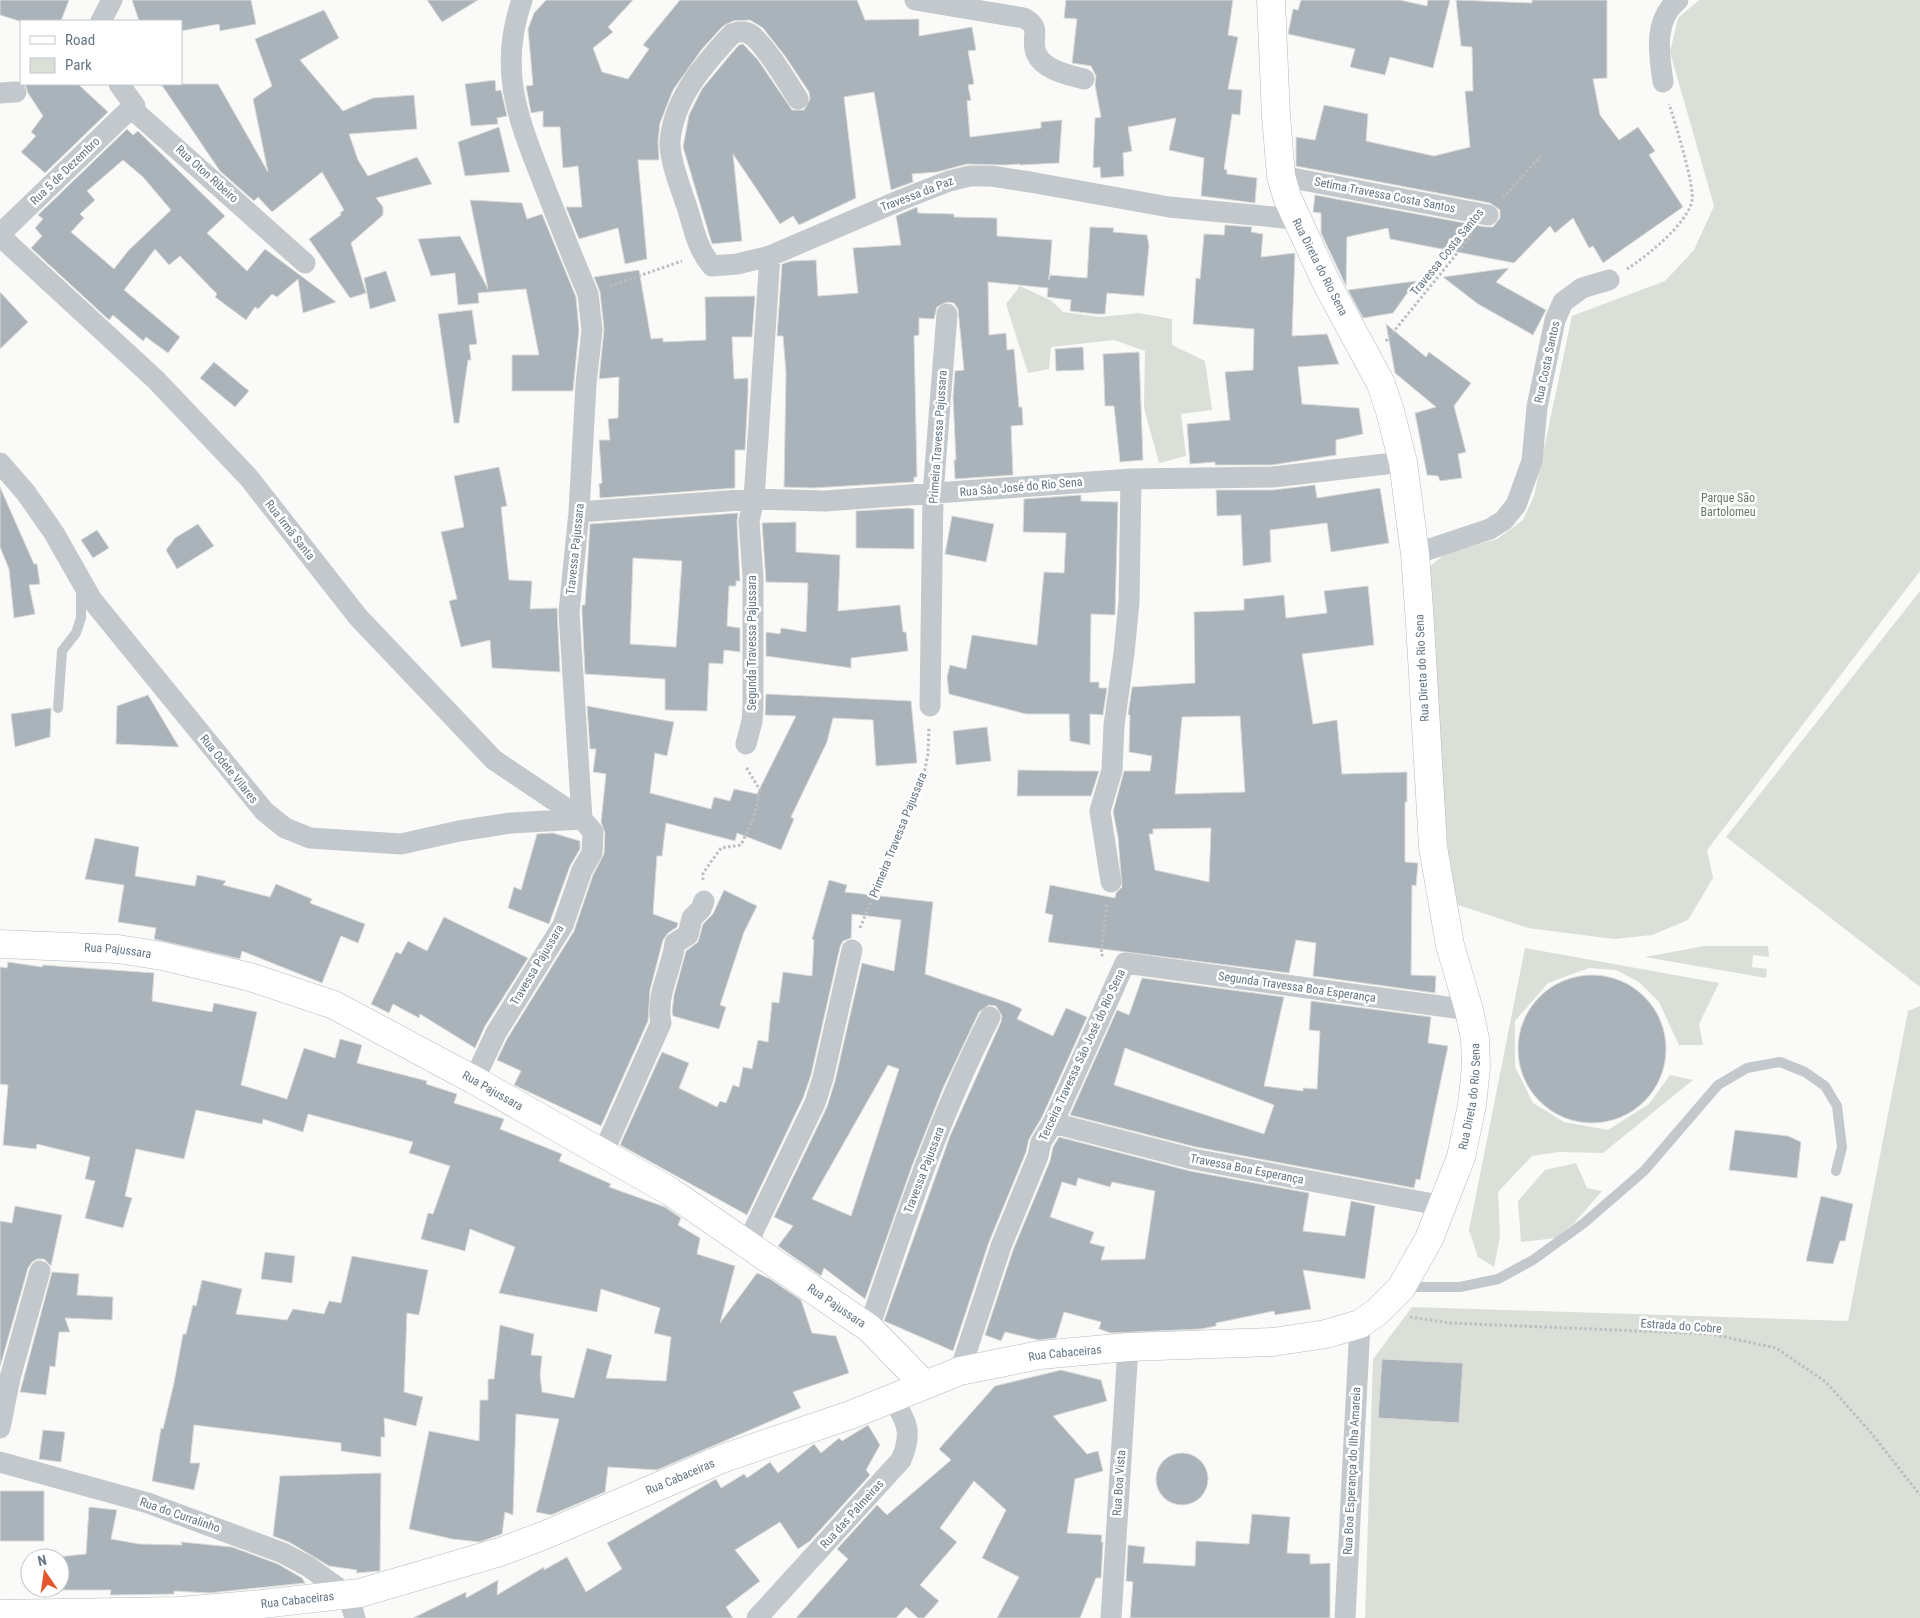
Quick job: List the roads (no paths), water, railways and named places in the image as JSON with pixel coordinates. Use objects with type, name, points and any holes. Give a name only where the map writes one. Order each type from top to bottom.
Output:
[{"type":"main road","name":"Rua Direta do Rio Sena","points":[[1271,0],[1281,176],[1295,219],[1326,282],[1370,361],[1390,411],[1403,462],[1415,554],[1433,847],[1450,945],[1475,1038],[1476,1067],[1472,1105],[1461,1157],[1444,1206],[1415,1268],[1401,1288],[1369,1318]]},
{"type":"main road","name":"Rua Pajussara","points":[[0,944],[118,949],[162,956],[250,978],[334,1005],[474,1080],[671,1192],[868,1328],[924,1384]]},
{"type":"main road","name":"Rua Cabaceiras","points":[[0,1614],[352,1607],[545,1535],[724,1458],[853,1414],[960,1371],[1040,1355],[1128,1347],[1273,1342],[1326,1334],[1369,1318]]},
{"type":"street","points":[[102,20],[112,0]]},
{"type":"street","name":"Travessa Pajussara","points":[[474,1080],[496,1033],[563,925],[582,870],[592,852],[593,832],[582,819],[569,620],[580,512],[586,384],[592,330],[588,294],[522,127],[514,95],[510,58],[513,27],[522,0]]},
{"type":"street","points":[[915,0],[1024,18],[1032,22],[1036,53],[1042,62],[1051,68],[1084,79]]},
{"type":"street","points":[[1663,82],[1658,45],[1662,22],[1671,5],[1678,0]]},
{"type":"street","name":"Travessa da Paz","points":[[798,99],[764,49],[748,33],[738,32],[732,34],[704,64],[683,97],[670,142],[676,170],[702,254],[712,266],[736,264],[770,256],[903,199],[949,181],[970,176],[991,176],[1169,206],[1295,219]]},
{"type":"street","name":"Rua Oton Ribeiro","points":[[119,85],[135,106],[131,108],[305,263]]},
{"type":"street","name":"Rua 5 de Dezembro","points":[[0,235],[131,108]]},
{"type":"street","name":"Setima Travessa Costa Santos","points":[[1281,176],[1488,215]]},
{"type":"street","name":"Rua Irmã Santa","points":[[0,235],[156,380],[235,464],[358,617],[494,760],[582,819]]},
{"type":"street","name":"Segunda Travessa Pajussara","points":[[746,744],[752,721],[753,706],[753,577],[749,521],[754,499],[770,256]]},
{"type":"street","name":"Rua Costa Santos","points":[[1415,554],[1490,529],[1504,520],[1516,505],[1532,462],[1537,407],[1555,320],[1562,302],[1582,288],[1609,280]]},
{"type":"street","name":"Primeira Travessa Pajussara","points":[[930,706],[933,494],[947,314]]},
{"type":"street","name":"Rua Sâo José do Rio Sena","points":[[580,512],[754,499],[825,501],[1131,478],[1273,477],[1403,462]]},
{"type":"street","name":"Rua Odete Vilares","points":[[0,463],[26,493],[54,533],[92,600],[264,811],[285,828],[310,838],[401,844],[459,831],[511,823],[582,819]]},
{"type":"street","points":[[1111,882],[1100,811],[1112,770],[1114,725],[1126,636],[1129,602],[1131,478]]},
{"type":"street","points":[[603,1153],[657,1028],[661,1023],[658,1011],[665,979],[673,962],[675,943],[688,935],[692,918],[701,909],[704,901]]},
{"type":"street","points":[[747,1244],[814,1103],[823,1078],[852,950]]},
{"type":"street","name":"Segunda Travessa Boa Esperança","points":[[1125,963],[1469,1010]]},
{"type":"street","name":"Terceira Travessa São José do Rio Sena","points":[[960,1371],[1001,1246],[1038,1156],[1041,1142],[1053,1123],[1125,963]]},
{"type":"street","name":"Travessa Pajussara","points":[[868,1328],[922,1171],[961,1075],[990,1017]]},
{"type":"street","name":"Travessa Boa Esperança","points":[[1053,1123],[1193,1159],[1444,1206]]},
{"type":"street","points":[[0,1428],[10,1378],[40,1272]]},
{"type":"street","name":"Rua Boa Esperança do Ilha Amareia","points":[[1345,1618],[1369,1318]]},
{"type":"street","name":"Rua Boa Vista","points":[[1111,1618],[1128,1347]]},
{"type":"street","name":"Rua das Palmeiras","points":[[757,1618],[901,1460],[909,1437],[902,1414],[892,1398]]},
{"type":"street","name":"Rua do Curralinho","points":[[0,1462],[100,1489],[203,1522],[283,1553],[316,1571],[352,1607]]},
{"type":"lane","points":[[58,708],[62,651],[76,633],[81,618],[81,582]]},
{"type":"lane","points":[[1401,1288],[1460,1287],[1498,1280],[1534,1260],[1584,1223],[1644,1171],[1718,1085],[1747,1068],[1780,1062],[1805,1072],[1825,1086],[1837,1106],[1842,1147],[1836,1172]]},
{"type":"park label","name":"Parque São Bartolomeu","points":[[1728,505]]}]
